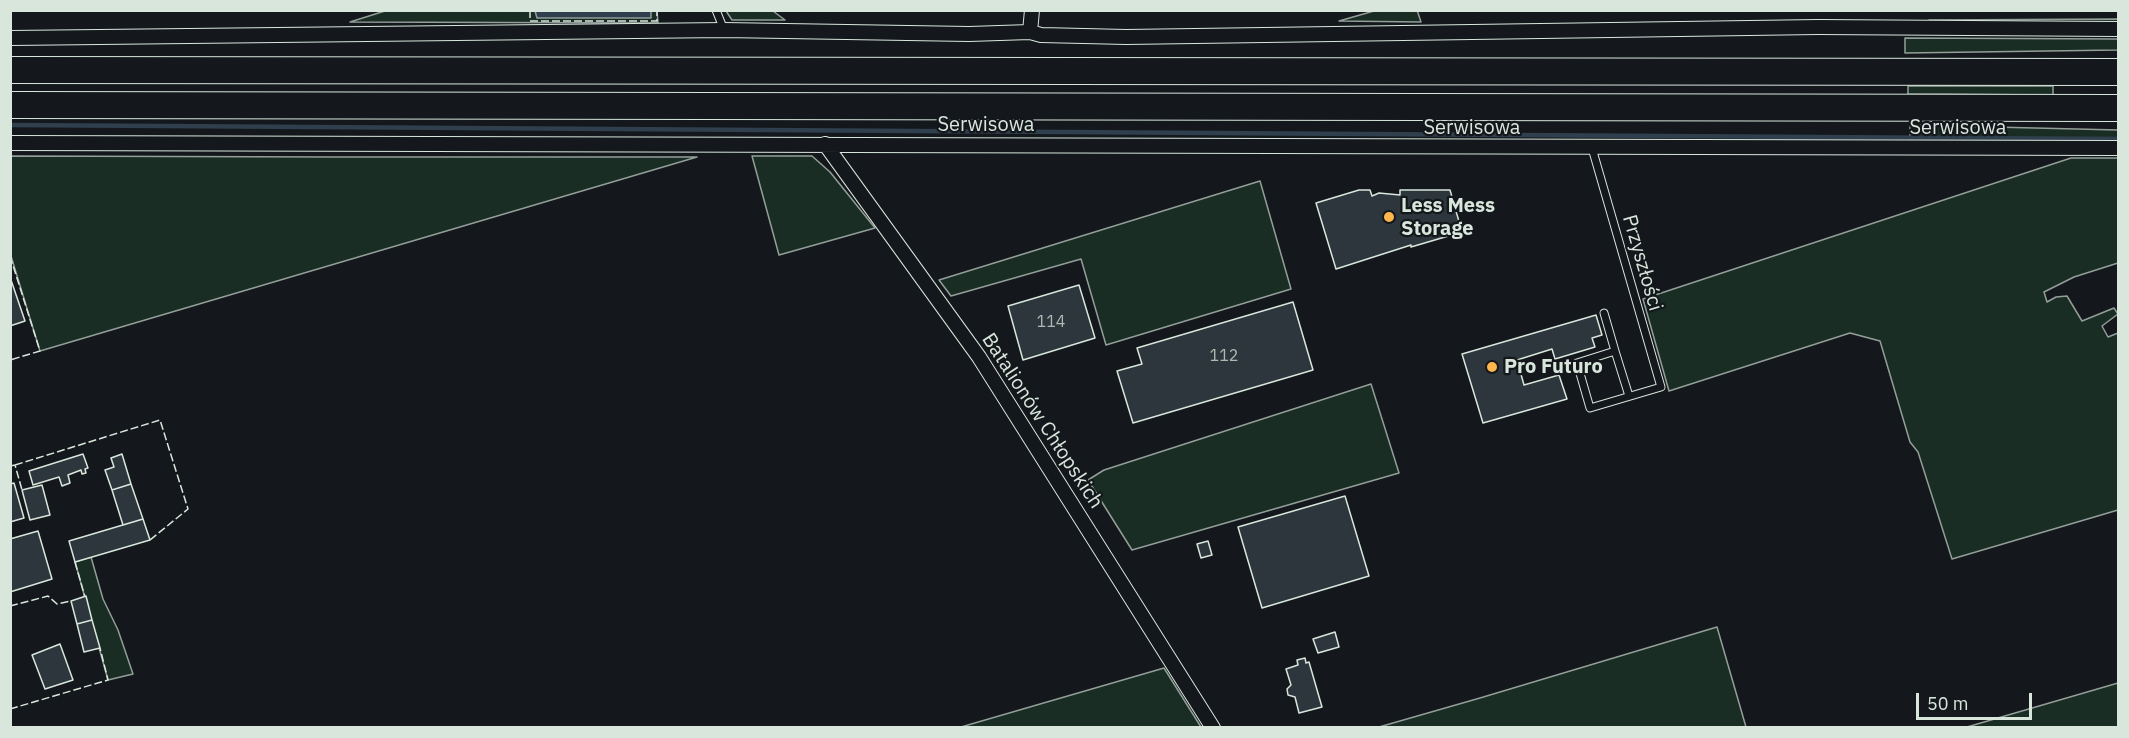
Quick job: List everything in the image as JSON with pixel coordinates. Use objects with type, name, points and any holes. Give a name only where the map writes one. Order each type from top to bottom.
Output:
[{"type":"highway","points":[[10,70],[2118,72]]},
{"type":"highway","points":[[10,105],[2118,108]]},
{"type":"street","points":[[1030,32],[1032,10]]},
{"type":"street","points":[[10,38],[723,30],[969,34],[1030,32],[1041,35],[1126,37],[1818,27],[2118,29]]},
{"type":"street","name":"Serwisowa","points":[[10,143],[2118,148]]},
{"type":"street","name":"Batalionów Chłopskich","points":[[825,144],[979,357],[1213,728]]},
{"type":"lane","points":[[716,10],[723,30]]},
{"type":"lane","name":"Przyszłości","points":[[1592,148],[1661,387],[1629,396]]},
{"type":"lane","points":[[1604,313],[1616,351],[1629,396],[1590,408],[1577,363],[1616,351]]},
{"type":"green space","points":[[388,10],[657,11],[658,23],[350,22]]},
{"type":"green space","points":[[1417,10],[1421,22],[1339,21],[1374,11]]},
{"type":"green space","points":[[726,11],[773,11],[785,20],[732,20]]},
{"type":"green space","points":[[2118,19],[2118,25],[1929,20]]},
{"type":"green space","points":[[1905,38],[2118,39],[2118,50],[1905,53]]},
{"type":"green space","points":[[1908,86],[2053,86],[2053,95],[1908,94]]},
{"type":"green space","points":[[1910,125],[2118,130],[2118,142],[1910,143]]},
{"type":"green space","points":[[11,156],[697,157],[40,351],[11,256]]},
{"type":"green space","points":[[752,156],[812,156],[830,172],[875,228],[779,255]]},
{"type":"green space","points":[[2071,158],[2118,158],[2118,263],[2074,277],[2044,292],[2047,302],[2056,297],[2067,296],[2082,321],[2114,308],[2118,314],[2102,326],[2108,337],[2118,333],[2118,510],[1952,559],[1918,452],[1910,442],[1880,341],[1850,333],[1669,391],[1643,299]]},
{"type":"green space","points":[[1260,181],[1291,289],[1106,345],[1081,259],[951,296],[939,280]]},
{"type":"green space","points":[[1371,384],[1399,473],[1132,550],[1088,480],[1104,470]]},
{"type":"green space","points":[[91,557],[103,599],[118,630],[133,674],[108,680],[75,562]]},
{"type":"green space","points":[[1717,627],[1746,727],[1379,727],[1480,698]]},
{"type":"green space","points":[[1164,668],[1201,727],[961,727]]},
{"type":"green space","points":[[2118,683],[2118,727],[1967,727]]},
{"type":"water","points":[[535,11],[651,11],[651,18],[537,18]]},
{"type":"building","name":"Less Mess Storage","points":[[1359,190],[1370,190],[1372,196],[1379,193],[1400,195],[1400,190],[1450,190],[1462,232],[1411,247],[1411,245],[1336,269],[1316,203]]},
{"type":"building","points":[[10,277],[25,321],[10,326]]},
{"type":"building","points":[[1079,285],[1095,338],[1023,360],[1008,306]]},
{"type":"building","points":[[1293,302],[1313,370],[1133,423],[1117,371],[1142,364],[1137,348]]},
{"type":"building","name":"Pro Futuro","points":[[1596,315],[1602,335],[1592,338],[1595,347],[1555,359],[1552,349],[1517,360],[1524,385],[1559,375],[1567,399],[1483,423],[1462,354]]},
{"type":"building","points":[[83,454],[88,468],[85,469],[86,473],[82,474],[81,470],[68,475],[70,483],[62,486],[59,477],[33,485],[29,471]]},
{"type":"building","points":[[122,454],[131,484],[112,490],[105,470],[114,467],[111,458]]},
{"type":"building","points":[[14,483],[24,518],[10,522],[10,484]]},
{"type":"building","points":[[131,484],[143,519],[123,525],[112,490]]},
{"type":"building","points":[[42,485],[50,515],[30,520],[22,490]]},
{"type":"building","points":[[1345,496],[1369,576],[1262,608],[1238,527]]},
{"type":"building","points":[[143,519],[150,540],[75,562],[69,541]]},
{"type":"building","points":[[38,531],[52,579],[10,592],[10,539]]},
{"type":"building","points":[[1208,541],[1212,555],[1201,558],[1197,544]]},
{"type":"building","points":[[86,596],[92,620],[77,624],[71,601]]},
{"type":"building","points":[[92,620],[100,648],[84,652],[77,624]]},
{"type":"building","points":[[1335,632],[1339,647],[1318,653],[1313,639]]},
{"type":"building","points":[[60,644],[73,680],[45,689],[32,655]]},
{"type":"building","points":[[1305,658],[1306,663],[1309,662],[1322,707],[1299,713],[1295,697],[1288,695],[1287,689],[1291,685],[1286,669],[1298,665],[1297,660]]},
{"type":"waterway","points":[[10,125],[2118,139]]},
{"type":"fence","points":[[530,10],[530,21],[657,21],[657,10]]},
{"type":"fence","points":[[10,256],[40,351],[10,360]]},
{"type":"fence","points":[[15,465],[160,420],[188,509],[150,540]]},
{"type":"fence","points":[[10,466],[15,465],[22,490]]},
{"type":"fence","points":[[75,562],[85,597]]},
{"type":"fence","points":[[10,606],[48,596],[57,604],[71,601]]},
{"type":"fence","points":[[10,709],[108,680],[100,648]]},
{"type":"place","name":"Less Mess Storage","points":[[1389,217]]},
{"type":"place","name":"Pro Futuro","points":[[1492,367]]}]
